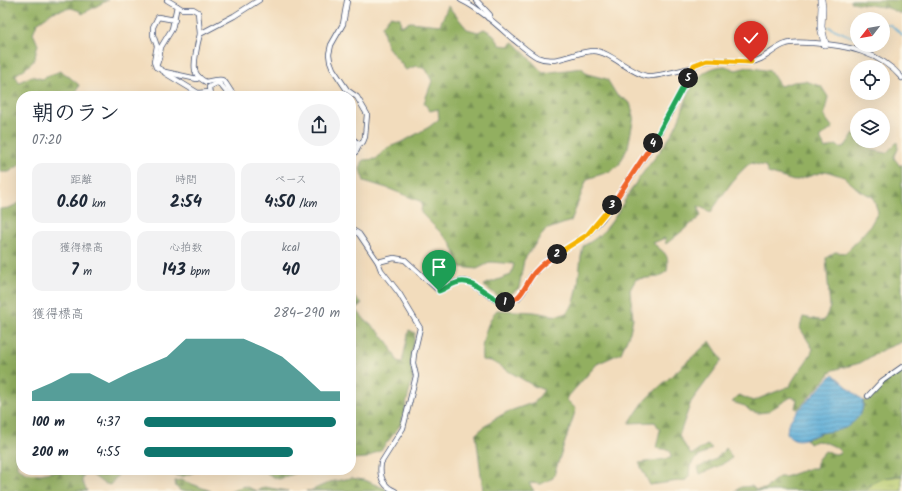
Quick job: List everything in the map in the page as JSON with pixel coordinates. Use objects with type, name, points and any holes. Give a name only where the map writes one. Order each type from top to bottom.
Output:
[{"type":"street","points":[[167,0],[182,9],[198,12],[200,34],[198,39],[195,68],[196,73],[206,82],[219,79],[224,80],[228,83],[231,91]]},
{"type":"street","points":[[200,34],[234,16],[259,0]]},
{"type":"street","points":[[347,0],[344,24],[331,45],[329,54],[333,69],[344,87],[348,91]]},
{"type":"street","points":[[461,0],[488,18],[528,52],[544,59],[561,59],[573,54],[594,51],[604,54],[647,77],[691,68],[694,65],[707,60],[751,62],[768,55],[787,44],[825,44],[859,50],[872,55],[888,64],[902,78]]},
{"type":"street","points":[[476,0],[490,15],[488,18]]},
{"type":"street","points":[[821,0],[821,27],[825,44]]},
{"type":"street","points":[[156,67],[161,47],[172,29],[177,6]]},
{"type":"street","points":[[175,20],[158,17],[153,27],[153,35],[157,46],[154,62],[156,67],[195,91]]},
{"type":"street","points":[[378,262],[394,258],[405,260],[439,291],[457,282],[464,281],[471,283],[500,302],[507,302],[518,298],[532,275],[546,261],[587,235],[602,219],[653,144],[694,65]]},
{"type":"street","points":[[165,72],[197,79],[199,77]]},
{"type":"street","points":[[210,91],[209,87],[217,83],[220,84],[226,91]]},
{"type":"street","points":[[356,97],[368,114],[365,137],[363,142],[356,146]]},
{"type":"street","points":[[356,140],[359,144]]},
{"type":"street","points":[[356,151],[359,144]]},
{"type":"street","points":[[356,232],[359,234],[399,293],[420,328],[413,363],[416,376],[403,428],[381,463],[380,468],[381,479],[385,486],[395,491]]},
{"type":"street","points":[[868,396],[882,381],[902,367]]},
{"type":"green space","points":[[0,0],[108,0],[82,14],[80,11],[71,8],[53,12],[37,23],[33,33],[38,45],[35,58],[34,61],[15,75],[19,82],[32,76],[42,79],[60,71],[79,85],[77,91],[16,91],[16,167],[9,172],[0,172]]},
{"type":"green space","points":[[851,0],[902,1],[902,14],[888,8],[851,2]]},
{"type":"green space","points":[[448,6],[467,29],[478,32],[484,29],[493,34],[500,45],[508,46],[514,42],[543,73],[582,68],[587,74],[607,79],[616,94],[630,103],[634,116],[628,147],[619,165],[611,171],[587,179],[571,221],[545,230],[524,260],[519,288],[509,295],[498,296],[483,285],[511,275],[514,264],[491,262],[477,269],[460,267],[451,243],[421,213],[422,202],[387,188],[364,181],[360,169],[363,160],[376,159],[387,148],[404,141],[429,127],[439,119],[438,109],[430,111],[424,103],[432,81],[426,69],[416,66],[406,70],[387,46],[382,26],[390,16],[400,18],[401,26],[410,22],[440,25]]},
{"type":"green space","points":[[725,66],[736,70],[748,67],[770,71],[780,86],[793,82],[805,81],[821,86],[828,97],[824,116],[833,128],[820,137],[825,149],[836,145],[841,148],[846,145],[850,139],[850,148],[870,148],[872,150],[886,153],[897,142],[898,149],[894,158],[900,166],[902,164],[902,342],[882,350],[860,363],[833,370],[798,409],[795,408],[797,399],[791,397],[767,412],[758,413],[750,411],[745,406],[732,402],[739,395],[753,401],[790,386],[813,349],[800,328],[803,317],[824,321],[830,307],[826,258],[835,252],[846,253],[870,226],[878,212],[873,197],[860,191],[844,177],[826,171],[794,181],[768,173],[765,166],[750,163],[724,192],[711,212],[698,206],[701,216],[666,244],[665,238],[653,243],[667,257],[667,271],[659,277],[636,279],[630,290],[633,318],[630,332],[621,353],[597,364],[566,399],[576,409],[553,478],[541,484],[529,483],[534,491],[483,491],[476,434],[491,421],[507,412],[535,402],[544,390],[534,386],[491,361],[482,360],[483,341],[493,314],[497,310],[560,315],[569,310],[576,295],[583,246],[607,228],[638,180],[666,143],[678,123],[693,85],[702,75],[716,67]]},
{"type":"green space","points":[[16,204],[16,475],[84,475],[82,481],[87,491],[0,491],[0,209],[9,208]]},
{"type":"green space","points":[[356,299],[362,303],[356,309]]},
{"type":"green space","points":[[356,309],[388,343],[398,362],[402,363],[409,330],[415,333],[410,364],[413,377],[401,424],[382,449],[367,458],[356,459]]},
{"type":"green space","points":[[710,341],[722,360],[691,402],[679,436],[691,455],[707,445],[712,448],[694,460],[690,466],[689,476],[686,480],[650,485],[639,463],[671,458],[670,450],[656,448],[660,430],[655,422],[629,423],[646,399]]},
{"type":"green space","points":[[902,368],[902,476],[881,479],[872,483],[866,491],[735,491],[741,487],[752,486],[756,490],[766,489],[779,477],[785,477],[810,468],[816,468],[818,459],[825,451],[835,454],[841,453],[837,448],[830,444],[816,441],[810,444],[806,439],[822,433],[862,411],[863,401],[869,400],[879,387]]},
{"type":"green space","points":[[726,448],[732,458],[721,465],[700,474],[698,468],[717,458]]},
{"type":"green space","points":[[92,475],[118,475],[110,485],[103,483]]},
{"type":"green space","points":[[269,475],[290,475],[279,479]]},
{"type":"green space","points":[[902,476],[902,491],[866,491],[872,483],[881,479]]},
{"type":"green space","points":[[351,478],[364,480],[391,491],[310,491],[330,482]]},
{"type":"green space","points":[[181,480],[211,491],[181,491],[176,487],[175,481]]},
{"type":"green space","points":[[244,486],[257,491],[229,491]]},
{"type":"green space","points":[[264,487],[288,491],[257,491]]},
{"type":"water","points":[[833,374],[863,401],[860,415],[845,428],[821,433],[799,440],[794,439],[787,433],[788,424],[794,415]]},
{"type":"waterway","points":[[890,25],[902,35]]},
{"type":"waterway","points":[[829,27],[850,36]]},
{"type":"route","points":[[439,291],[457,282],[464,281],[471,283],[500,302],[507,302],[518,298],[532,275],[546,261],[587,235],[602,219],[653,144],[694,65],[707,60],[751,62]]}]
